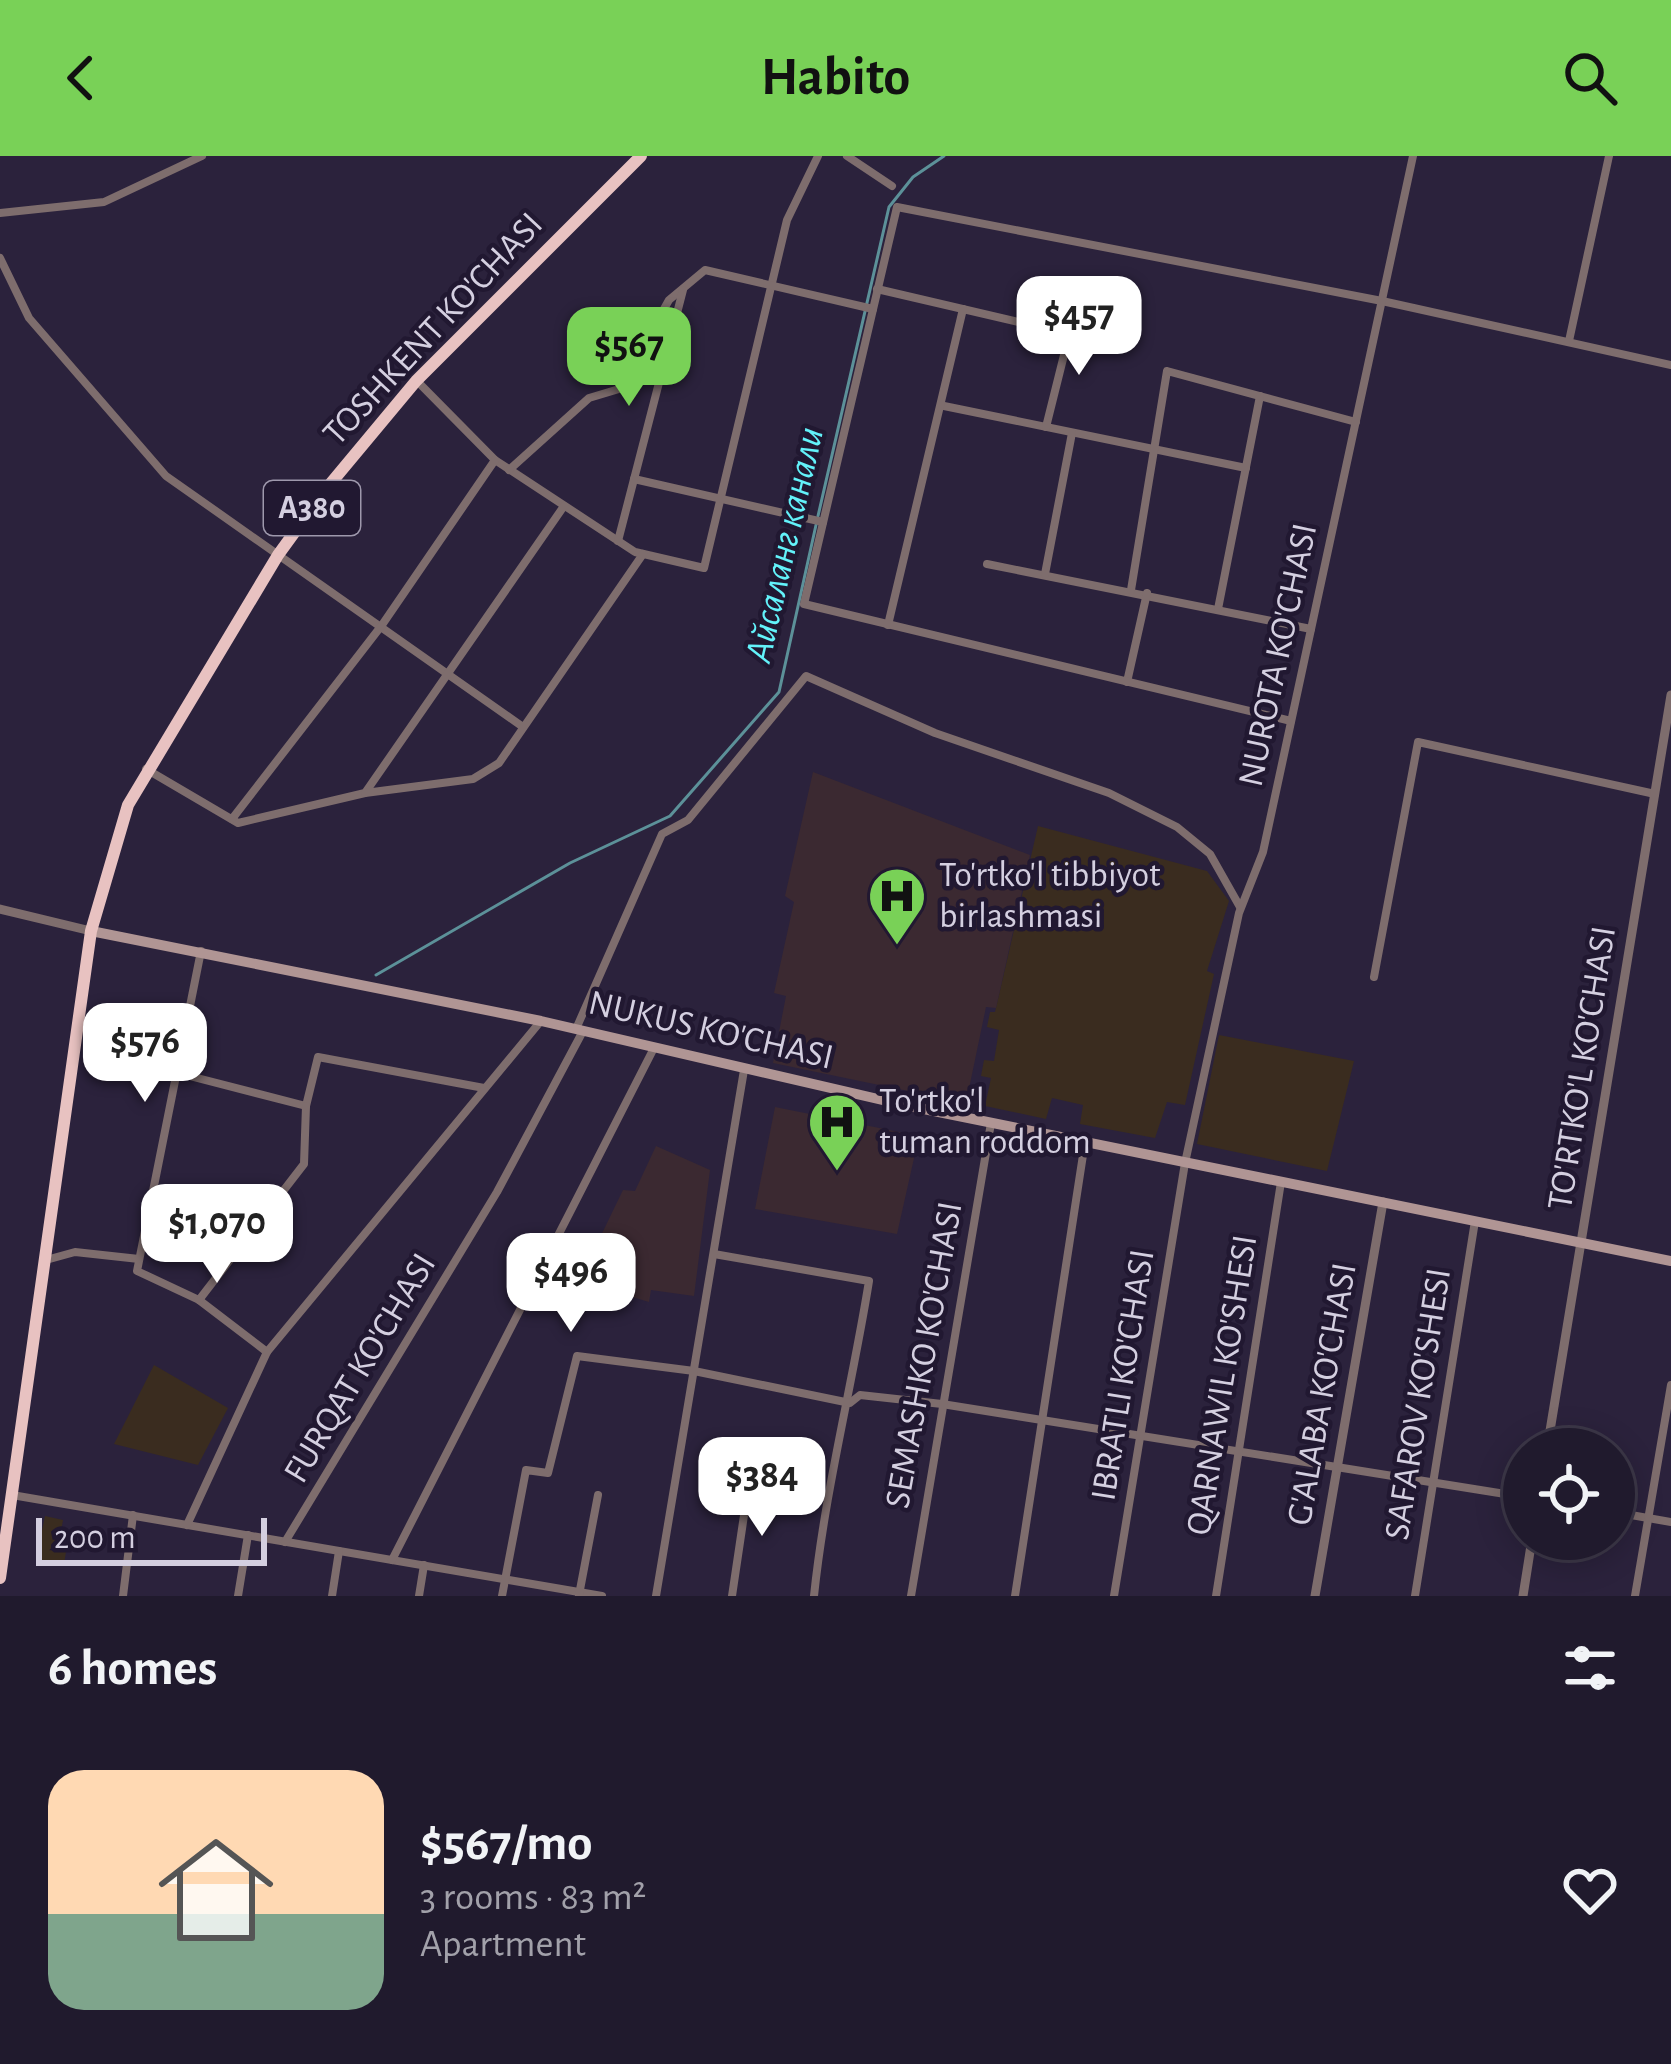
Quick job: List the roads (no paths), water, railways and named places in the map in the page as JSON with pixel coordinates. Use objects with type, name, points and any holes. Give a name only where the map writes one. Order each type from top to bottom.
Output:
[{"type":"highway","name":"TOSHKENT KO'CHASI","points":[[0,1578],[91,931],[113,843],[146,770],[278,555],[416,381],[641,156]]},
{"type":"main road","name":"NUKUS KO'CHASI","points":[[91,931],[541,1021],[991,1123],[1671,1261]]},
{"type":"street","points":[[0,214],[104,202],[202,156]]},
{"type":"street","points":[[416,381],[495,460],[564,506],[643,554],[704,568],[787,220],[818,156]]},
{"type":"street","points":[[847,156],[892,186]]},
{"type":"street","name":"NUROTA KO'CHASI","points":[[1185,1163],[1241,908],[1263,852],[1413,156]]},
{"type":"street","points":[[1569,341],[1609,156]]},
{"type":"street","points":[[1292,721],[803,604],[897,207],[1382,301],[1671,365]]},
{"type":"street","points":[[0,258],[29,318],[166,476],[523,728]]},
{"type":"street","points":[[509,470],[589,398],[619,389],[669,300],[705,270],[873,309]]},
{"type":"street","points":[[618,541],[683,288]]},
{"type":"street","points":[[877,290],[1049,329],[1065,351]]},
{"type":"street","points":[[888,625],[944,406],[963,309]]},
{"type":"street","points":[[1046,427],[1065,351],[1090,320]]},
{"type":"street","points":[[1131,590],[1167,371],[1356,422]]},
{"type":"street","points":[[1218,609],[1260,396]]},
{"type":"street","points":[[944,406],[1246,468]]},
{"type":"street","points":[[1045,574],[1072,433]]},
{"type":"street","points":[[232,819],[382,625],[495,460]]},
{"type":"street","points":[[634,478],[823,522]]},
{"type":"street","points":[[364,794],[452,674],[564,506]]},
{"type":"street","points":[[146,770],[238,823],[364,794],[473,779],[499,763],[643,554]]},
{"type":"street","points":[[987,564],[1311,629]]},
{"type":"street","points":[[1127,682],[1147,593]]},
{"type":"street","name":"FURQAT KO'CHASI","points":[[286,1542],[497,1192],[579,1030],[662,834],[688,820],[778,704],[806,676],[935,733],[1109,793],[1177,827],[1210,854],[1241,908]]},
{"type":"street","name":"TO'RTKO'L KO'CHASI","points":[[1550,1428],[1671,695]]},
{"type":"street","points":[[1374,977],[1418,742],[1655,794]]},
{"type":"street","points":[[0,909],[91,931]]},
{"type":"street","points":[[201,950],[137,1271],[199,1300],[267,1352]]},
{"type":"street","points":[[187,1525],[267,1352],[541,1021]]},
{"type":"street","points":[[392,1560],[654,1048]]},
{"type":"street","points":[[199,1300],[304,1164],[306,1106],[318,1057],[485,1088]]},
{"type":"street","points":[[656,1596],[745,1070]]},
{"type":"street","points":[[174,1072],[306,1106]]},
{"type":"street","name":"SEMASHKO KO'CHASI","points":[[911,1596],[991,1123]]},
{"type":"street","points":[[1015,1596],[1085,1142]]},
{"type":"street","name":"IBRATLI KO'CHASI","points":[[1114,1596],[1185,1163]]},
{"type":"street","name":"QARNAWIL KO'SHESI","points":[[1216,1596],[1281,1182]]},
{"type":"street","name":"G'ALABA KO'CHASI","points":[[1315,1596],[1383,1202]]},
{"type":"street","name":"SAFAROV KO'SHESI","points":[[1415,1596],[1475,1221]]},
{"type":"street","points":[[45,1261],[75,1252],[140,1259]]},
{"type":"street","points":[[713,1254],[869,1281],[850,1403],[823,1508],[814,1596]]},
{"type":"street","points":[[502,1596],[526,1470],[548,1473],[577,1356],[694,1372],[850,1403],[860,1395],[942,1404],[1503,1494]]},
{"type":"street","points":[[1634,1596],[1671,1384]]},
{"type":"street","points":[[732,1596],[750,1475]]},
{"type":"street","points":[[12,1495],[602,1596]]},
{"type":"street","points":[[579,1594],[598,1495]]},
{"type":"street","points":[[123,1596],[133,1515]]},
{"type":"street","points":[[1635,1516],[1671,1522]]},
{"type":"street","points":[[238,1596],[248,1535]]},
{"type":"street","points":[[332,1596],[339,1551]]},
{"type":"street","points":[[1523,1596],[1529,1560]]},
{"type":"street","points":[[418,1596],[424,1565]]},
{"type":"waterway","name":"Айсаланг канали","points":[[818,516],[889,207],[913,177],[944,156]]},
{"type":"waterway","name":"Айсаланг канали","points":[[376,975],[570,863],[670,816],[779,692],[816,525]]},
{"type":"place","name":"To'rtko'l tibbiyot birlashmasi","points":[[897,947]]},
{"type":"place","name":"To'rtko'l tuman roddom","points":[[837,1173]]}]
